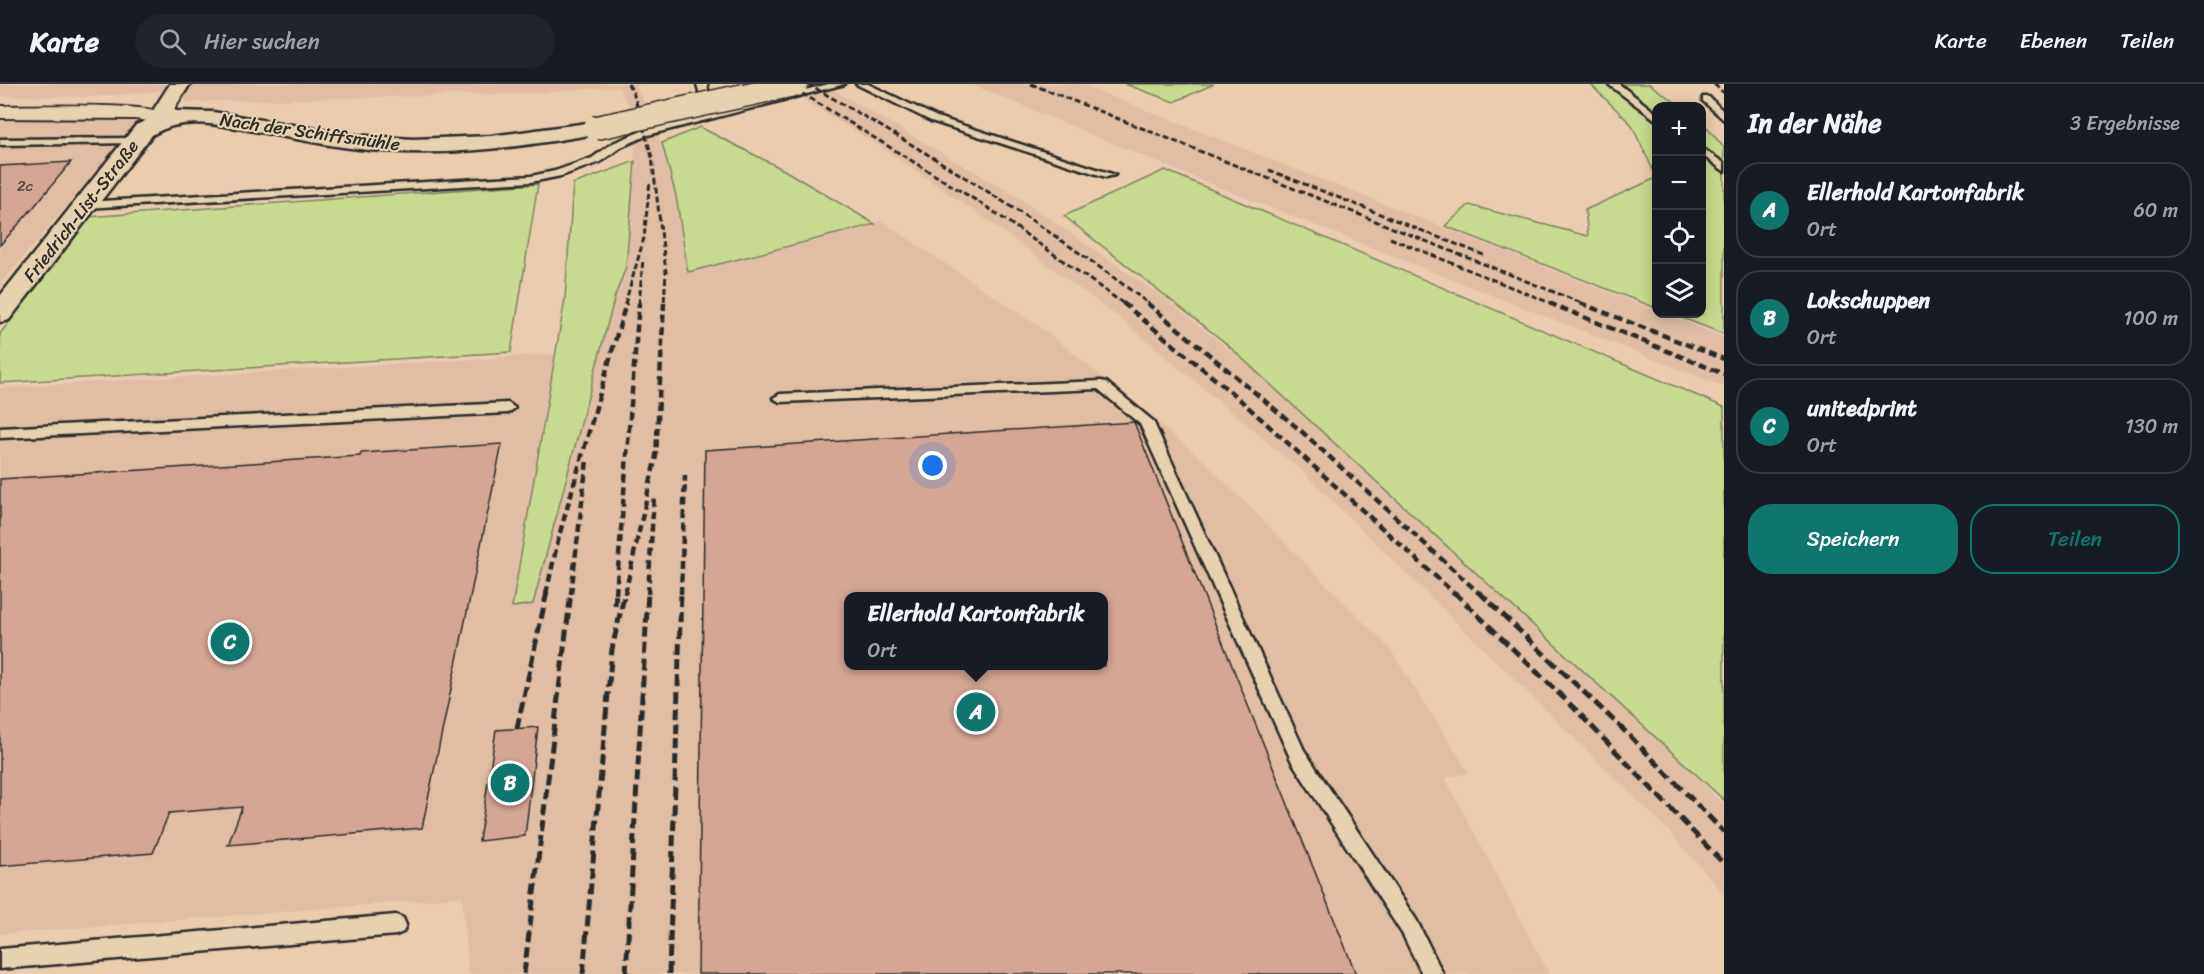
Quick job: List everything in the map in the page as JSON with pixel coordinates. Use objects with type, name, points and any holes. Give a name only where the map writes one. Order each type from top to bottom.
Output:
[{"type":"street","points":[[169,119],[164,109],[180,84]]},
{"type":"street","name":"Nach der Schiffsmühle","points":[[0,112],[134,113],[158,115],[169,119],[196,117],[347,141],[424,146],[470,146],[526,140],[595,128],[796,84]]},
{"type":"street","name":"Friedrich-List-Straße","points":[[0,314],[136,140],[151,124],[169,119]]},
{"type":"lane","points":[[702,84],[711,116]]},
{"type":"lane","points":[[85,205],[531,179],[557,174],[596,160],[617,146],[645,133],[840,84]]},
{"type":"lane","points":[[861,84],[934,119],[1110,175]]},
{"type":"lane","points":[[1613,84],[1652,114]]},
{"type":"lane","points":[[1706,99],[1724,117]]},
{"type":"lane","points":[[0,142],[136,140]]},
{"type":"lane","points":[[1706,155],[1724,168]]},
{"type":"lane","points":[[780,398],[1101,385],[1146,421],[1298,756],[1410,928],[1433,974]]},
{"type":"lane","points":[[0,433],[508,408]]},
{"type":"lane","points":[[0,960],[396,925]]},
{"type":"shaded area","points":[[0,84],[169,84],[163,91],[92,97],[0,96]]},
{"type":"shaded area","points":[[189,84],[641,84],[636,86],[662,143],[676,196],[688,271],[882,221],[1047,332],[1203,460],[1389,648],[1469,773],[1445,778],[1549,974],[469,974],[462,896],[0,934],[0,388],[556,354],[512,606],[533,604],[615,296],[626,267],[637,120],[618,87],[539,93],[188,102],[181,98]]},
{"type":"shaded area","points":[[777,84],[823,84],[1016,196],[1166,299],[1350,447],[1588,666],[1724,805],[1724,894],[1668,830],[1302,471],[1122,320],[979,214],[872,141]]},
{"type":"shaded area","points":[[971,84],[1079,84],[1652,309],[1652,318],[1674,318],[1724,337],[1724,387],[1196,178]]},
{"type":"shaded area","points":[[135,115],[133,127],[0,285],[0,119]]},
{"type":"green space","points":[[1125,84],[1214,84],[1174,102]]},
{"type":"green space","points":[[1590,84],[1649,84],[1675,102],[1652,102],[1652,168],[1631,124]]},
{"type":"green space","points":[[1706,126],[1724,148],[1724,334],[1682,318],[1706,318]]},
{"type":"green space","points":[[700,127],[784,170],[875,224],[688,272],[676,196],[662,143]]},
{"type":"green space","points":[[635,161],[626,267],[615,296],[533,604],[512,607],[565,299],[573,184]]},
{"type":"green space","points":[[1165,170],[1724,407],[1724,800],[1223,341],[1064,216]]},
{"type":"green space","points":[[1652,180],[1652,306],[1445,226],[1469,205],[1588,236],[1585,210]]},
{"type":"green space","points":[[538,184],[511,352],[0,383],[0,334],[87,217]]},
{"type":"building","points":[[71,162],[33,208],[0,245],[0,166]]},
{"type":"building","points":[[1134,422],[1356,974],[698,974],[705,450]]},
{"type":"building","points":[[502,444],[422,828],[228,845],[242,807],[169,813],[153,853],[0,866],[0,479],[360,456],[361,453]]},
{"type":"building","points":[[538,727],[525,836],[479,841],[496,730]]},
{"type":"railway","points":[[628,84],[633,92],[652,157],[666,272],[664,304]]},
{"type":"railway","points":[[787,84],[990,209],[1124,304]]},
{"type":"railway","points":[[808,84],[982,188],[1067,244],[1149,304]]},
{"type":"railway","points":[[1031,84],[1584,304]]},
{"type":"railway","points":[[1714,84],[1724,93]]},
{"type":"railway","points":[[1269,170],[1486,256]]},
{"type":"railway","points":[[625,304],[644,238],[650,181]]},
{"type":"railway","points":[[1390,238],[1553,304]]},
{"type":"railway","points":[[639,304],[643,259]]},
{"type":"railway","points":[[546,594],[559,536],[626,303]]},
{"type":"railway","points":[[616,594],[639,303]]},
{"type":"railway","points":[[625,594],[656,456],[664,303]]},
{"type":"railway","points":[[1123,303],[1238,398],[1455,594]]},
{"type":"railway","points":[[1147,303],[1300,430],[1480,594]]},
{"type":"railway","points":[[1549,303],[1724,374]]},
{"type":"railway","points":[[1580,303],[1724,359]]},
{"type":"railway","points":[[571,594],[587,460]]},
{"type":"railway","points":[[681,594],[685,475]]},
{"type":"railway","points":[[648,594],[654,495]]},
{"type":"railway","points":[[517,728],[547,592]]},
{"type":"railway","points":[[524,974],[571,592]]},
{"type":"railway","points":[[615,606],[616,592]]},
{"type":"railway","points":[[583,974],[612,649],[625,592]]},
{"type":"railway","points":[[626,974],[648,592]]},
{"type":"railway","points":[[669,974],[681,592]]},
{"type":"railway","points":[[1454,592],[1575,709],[1724,864]]},
{"type":"railway","points":[[1479,592],[1630,736],[1724,832]]},
{"type":"place","name":"unitedprint","points":[[230,642]]},
{"type":"place","name":"Ellerhold Kartonfabrik","points":[[976,712]]},
{"type":"place","name":"Lokschuppen","points":[[510,783]]}]
